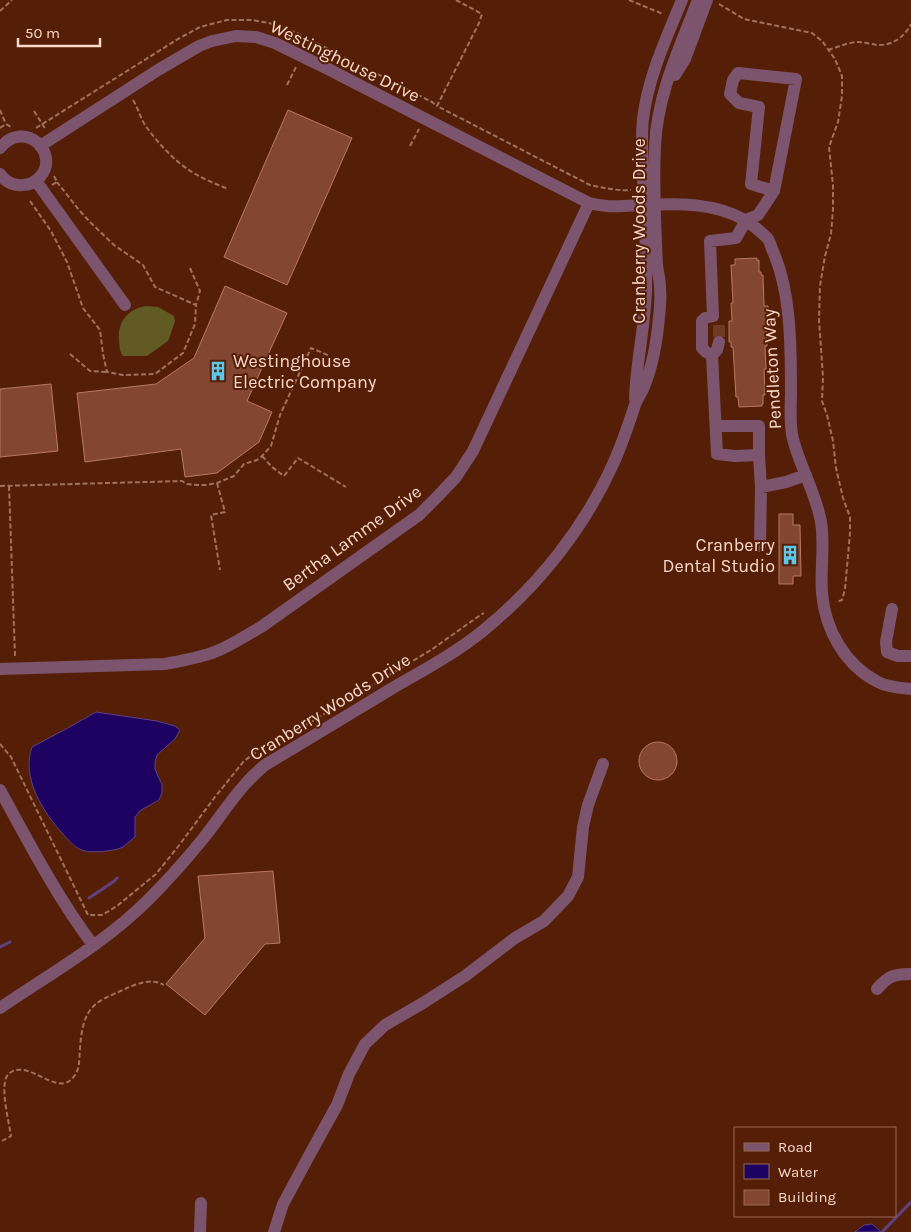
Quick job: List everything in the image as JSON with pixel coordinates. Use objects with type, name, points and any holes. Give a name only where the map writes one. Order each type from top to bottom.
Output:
[{"type":"street","name":"Cranberry Woods Drive","points":[[0,1008],[93,945],[147,901],[202,840],[246,782],[265,765],[442,659],[482,631],[527,591],[569,540],[614,462],[650,368],[659,317],[660,290],[642,144],[645,108],[655,69],[682,0]]},
{"type":"street","name":"Cranberry Woods Drive","points":[[649,204],[657,126],[664,94],[673,64],[698,0]]},
{"type":"street","points":[[664,94],[684,59],[707,0]]},
{"type":"street","name":"Westinghouse Drive","points":[[40,146],[158,70],[199,46],[236,36],[256,37],[275,43],[330,70],[589,202],[612,207],[649,204]]},
{"type":"street","points":[[712,355],[702,348],[702,321],[705,318],[716,320],[710,241],[736,238],[746,220],[758,216],[774,192],[796,79],[738,73],[733,80],[730,94],[739,103],[759,107],[751,184],[774,192]]},
{"type":"street","points":[[0,174],[11,184],[19,186],[28,185],[36,181],[41,175],[46,159],[44,150],[32,138],[15,137],[4,133]]},
{"type":"street","points":[[36,181],[125,305]]},
{"type":"street","name":"Bertha Lamme Drive","points":[[0,669],[165,664],[212,653],[261,627],[419,514],[456,477],[473,451],[589,202]]},
{"type":"street","name":"Pendleton Way","points":[[649,204],[717,208],[746,220],[768,239],[779,265],[788,310],[791,349],[790,418],[793,440],[812,489],[821,522],[822,594],[827,618],[836,642],[847,658],[861,670],[879,683],[911,689]]},
{"type":"street","points":[[720,342],[717,350],[712,355],[717,454],[735,456],[759,455]]},
{"type":"street","points":[[716,426],[759,426],[760,546]]},
{"type":"street","points":[[761,487],[786,482],[806,475]]},
{"type":"street","points":[[892,609],[886,642],[887,652],[898,656],[911,656]]},
{"type":"street","points":[[274,1232],[284,1204],[337,1105],[349,1074],[365,1044],[386,1025],[457,981],[515,938],[544,921],[568,896],[578,877],[583,827],[588,805],[603,764]]},
{"type":"street","points":[[0,790],[47,876],[93,945]]},
{"type":"street","points":[[877,989],[892,975],[911,974]]},
{"type":"street","points":[[200,1232],[201,1203]]},
{"type":"path","points":[[0,11],[12,0]]},
{"type":"path","points":[[437,106],[482,14],[456,0]]},
{"type":"path","points":[[629,0],[663,14]]},
{"type":"path","points":[[713,1],[744,19],[812,33],[822,41],[835,59],[842,76],[842,96],[838,122],[829,147],[833,185],[833,210],[831,234],[820,286],[819,320],[823,377],[822,402],[834,441],[836,468],[843,498],[850,517],[850,533],[845,589],[842,600],[824,607]]},
{"type":"path","points":[[33,130],[200,27],[227,20],[252,20],[270,23],[297,33],[590,185],[615,190],[631,190]]},
{"type":"path","points":[[828,50],[860,42],[879,45],[888,44],[897,40],[906,32],[911,24]]},
{"type":"path","points":[[128,90],[144,123],[172,156],[191,171],[228,190]]},
{"type":"path","points":[[0,110],[4,133]]},
{"type":"path","points":[[190,268],[200,290],[196,305]]},
{"type":"path","points":[[0,486],[182,481],[187,484],[197,485],[217,483],[234,476],[244,464],[257,460],[271,446],[280,415],[312,348],[330,356]]},
{"type":"path","points":[[70,354],[90,371],[107,372]]},
{"type":"path","points":[[262,456],[284,476],[298,458],[346,487]]},
{"type":"path","points":[[217,483],[226,512],[211,514],[220,570]]},
{"type":"path","points":[[9,486],[15,669]]},
{"type":"path","points":[[0,744],[11,757],[88,915]]},
{"type":"path","points":[[2,1141],[11,1136],[4,1098],[4,1085],[9,1073],[18,1070],[31,1071],[43,1078],[62,1084],[69,1082],[79,1069],[82,1030],[88,1014],[96,1004],[144,982],[159,982],[164,985]]},
{"type":"shaded area","points":[[146,306],[158,307],[174,316],[175,321],[169,339],[147,356],[123,356],[119,341],[122,322],[129,313]]},
{"type":"water","points":[[96,712],[157,721],[175,726],[180,730],[175,739],[157,755],[155,769],[162,785],[162,793],[159,800],[141,810],[135,817],[135,837],[120,848],[110,851],[89,852],[73,844],[48,815],[36,794],[29,771],[29,759],[32,747]]},
{"type":"water","points":[[872,1224],[881,1232],[855,1232],[864,1225]]},
{"type":"building","points":[[288,110],[352,138],[287,285],[224,257]]},
{"type":"building","points":[[757,258],[757,261],[759,260],[759,272],[763,275],[764,306],[768,306],[769,310],[770,329],[767,329],[767,346],[765,346],[765,395],[763,395],[762,406],[739,407],[738,397],[736,397],[733,347],[731,347],[731,342],[729,342],[729,321],[732,321],[731,303],[733,303],[731,265],[735,265],[735,259]]},
{"type":"building","name":"Westinghouse Electric Company","points":[[225,286],[287,313],[247,401],[272,412],[259,442],[217,473],[185,477],[181,449],[85,462],[77,393],[156,384],[194,358]]},
{"type":"building","points":[[51,384],[58,451],[0,457],[0,389]]},
{"type":"building","name":"Cranberry Dental Studio","points":[[779,514],[793,514],[793,525],[800,525],[801,576],[793,576],[793,584],[779,584]]},
{"type":"building","points":[[658,742],[671,748],[677,761],[671,774],[658,780],[645,774],[639,761],[645,748]]},
{"type":"building","points":[[273,871],[280,943],[265,944],[205,1015],[166,984],[205,938],[198,876]]},
{"type":"waterway","points":[[89,898],[117,878]]},
{"type":"waterway","points":[[0,947],[10,942]]},
{"type":"waterway","points":[[882,1232],[911,1202]]},
{"type":"tunnel","points":[[719,325],[719,342]]},
{"type":"place","name":"Westinghouse Electric Company","points":[[218,371]]},
{"type":"place","name":"Cranberry Dental Studio","points":[[790,555]]}]
